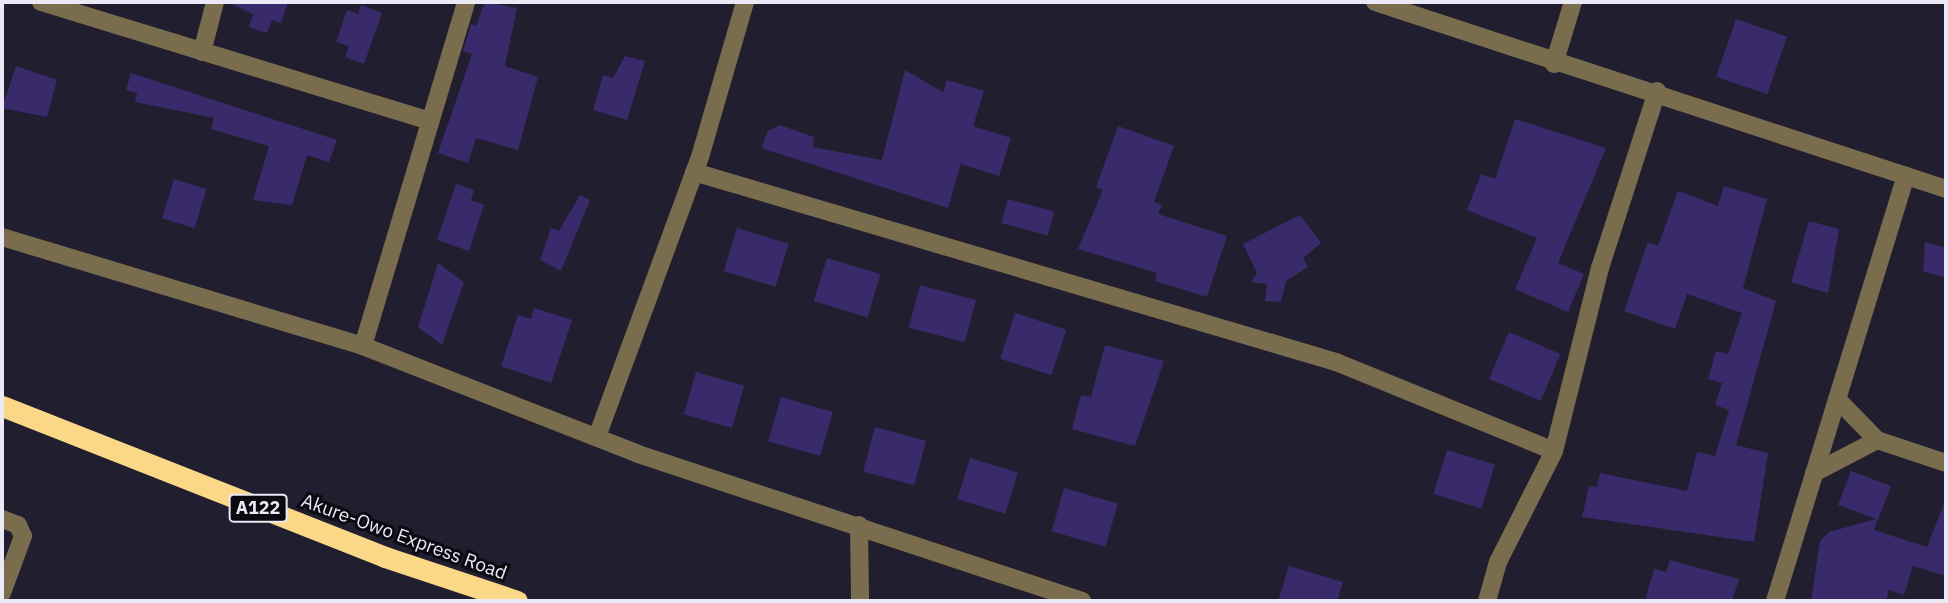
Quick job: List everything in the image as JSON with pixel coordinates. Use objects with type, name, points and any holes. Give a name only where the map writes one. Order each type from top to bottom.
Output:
[{"type":"highway","name":"Akure-Owo Express Road","points":[[2,406],[386,557],[517,601]]},
{"type":"street","points":[[41,2],[426,120]]},
{"type":"street","points":[[202,52],[215,2]]},
{"type":"street","points":[[363,346],[426,120],[466,2]]},
{"type":"street","points":[[598,434],[694,172],[745,2]]},
{"type":"street","points":[[1375,2],[1554,64],[1657,91],[1946,189]]},
{"type":"street","points":[[1554,64],[1573,2]]},
{"type":"street","points":[[1487,601],[1498,562],[1554,451],[1600,268],[1657,91]]},
{"type":"street","points":[[694,172],[1336,362],[1554,451]]},
{"type":"street","points":[[1775,601],[1906,176]]},
{"type":"street","points":[[2,237],[363,346],[598,434],[638,454],[1082,601]]},
{"type":"street","points":[[1837,399],[1877,440],[1946,463]]},
{"type":"street","points":[[1814,473],[1877,440]]},
{"type":"street","points":[[2,519],[18,525],[23,536],[2,593]]},
{"type":"street","points":[[859,525],[860,601]]},
{"type":"building","points":[[227,2],[288,2],[281,23],[272,20],[267,33],[249,27],[253,14]]},
{"type":"building","points":[[485,2],[517,8],[505,66],[538,77],[518,150],[476,138],[468,163],[438,153],[472,54],[463,51],[471,24],[476,26]]},
{"type":"building","points":[[361,5],[382,13],[364,64],[345,57],[349,46],[336,42],[347,10],[358,14]]},
{"type":"building","points":[[1736,19],[1787,37],[1767,94],[1716,77]]},
{"type":"building","points":[[625,56],[645,61],[627,120],[593,110],[603,75],[613,78]]},
{"type":"building","points":[[16,66],[57,80],[47,117],[2,108]]},
{"type":"building","points":[[905,70],[943,92],[947,80],[984,91],[973,126],[1011,138],[999,176],[961,164],[948,208],[761,148],[768,131],[780,125],[814,137],[813,147],[882,160]]},
{"type":"building","points":[[131,73],[337,140],[329,162],[307,155],[292,205],[253,200],[269,146],[211,129],[214,118],[135,102],[137,93],[126,90]]},
{"type":"building","points":[[1515,119],[1606,148],[1558,263],[1584,274],[1568,312],[1515,289],[1537,238],[1467,210],[1481,174],[1495,179]]},
{"type":"building","points":[[1118,126],[1174,146],[1154,202],[1162,205],[1158,214],[1227,236],[1207,297],[1155,281],[1157,273],[1078,249],[1103,190],[1096,187]]},
{"type":"building","points":[[174,179],[207,189],[195,228],[162,218]]},
{"type":"building","points":[[456,184],[474,190],[471,200],[484,205],[469,251],[437,240]]},
{"type":"building","points":[[1724,186],[1767,199],[1743,288],[1776,301],[1736,445],[1768,453],[1754,542],[1582,517],[1589,486],[1597,487],[1600,473],[1687,491],[1697,452],[1715,456],[1729,410],[1715,405],[1722,383],[1708,379],[1716,351],[1728,354],[1742,313],[1687,294],[1675,329],[1624,311],[1648,242],[1658,246],[1678,191],[1718,206]]},
{"type":"building","points":[[580,195],[590,200],[561,271],[540,260],[551,228],[559,231]]},
{"type":"building","points":[[1008,199],[1054,211],[1048,236],[1002,223]]},
{"type":"building","points":[[1300,215],[1321,243],[1303,258],[1308,267],[1286,281],[1281,302],[1265,301],[1267,284],[1251,282],[1257,273],[1243,244]]},
{"type":"building","points":[[1809,221],[1839,229],[1828,293],[1791,282]]},
{"type":"building","points":[[737,228],[789,244],[775,287],[724,271]]},
{"type":"building","points":[[1925,242],[1946,248],[1946,278],[1923,271]]},
{"type":"building","points":[[827,258],[881,274],[867,317],[814,301]]},
{"type":"building","points":[[438,263],[464,282],[442,345],[418,327]]},
{"type":"building","points":[[920,285],[976,300],[965,343],[909,328]]},
{"type":"building","points":[[534,308],[572,320],[551,383],[501,366],[518,315],[531,319]]},
{"type":"building","points":[[1015,313],[1066,330],[1052,375],[1000,359]]},
{"type":"building","points":[[1509,332],[1561,354],[1541,401],[1489,379]]},
{"type":"building","points":[[1105,345],[1164,361],[1135,446],[1072,429],[1081,395],[1091,397]]},
{"type":"building","points":[[696,372],[744,386],[732,428],[684,414]]},
{"type":"building","points":[[781,397],[833,412],[820,456],[768,441]]},
{"type":"building","points":[[875,427],[926,441],[914,485],[863,471]]},
{"type":"building","points":[[1447,450],[1495,465],[1481,509],[1434,494]]},
{"type":"building","points":[[970,458],[1018,473],[1005,514],[957,499]]},
{"type":"building","points":[[1851,471],[1891,486],[1874,530],[1927,547],[1946,499],[1946,576],[1913,566],[1904,595],[1889,590],[1886,601],[1811,601],[1820,541],[1829,532],[1876,519],[1838,505]]},
{"type":"building","points":[[1064,488],[1118,503],[1105,547],[1052,531]]},
{"type":"building","points":[[1670,560],[1739,579],[1732,601],[1645,601],[1654,569],[1666,572]]},
{"type":"building","points":[[1289,566],[1343,582],[1337,601],[1278,601]]}]
